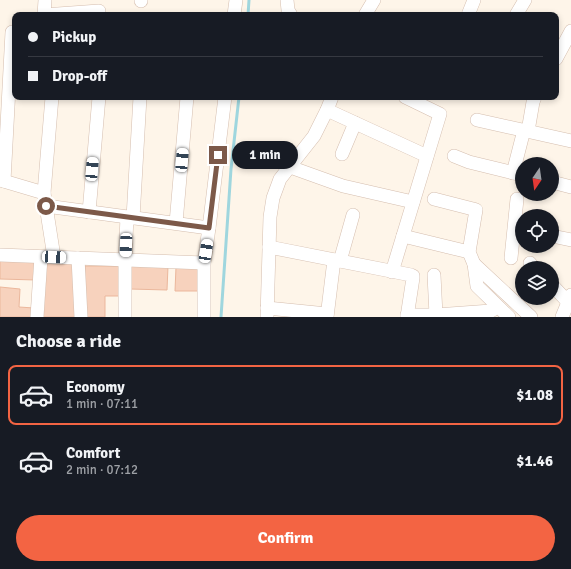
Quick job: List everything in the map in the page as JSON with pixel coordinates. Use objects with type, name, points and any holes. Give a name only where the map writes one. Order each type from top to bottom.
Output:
[{"type":"street","points":[[44,12],[45,0]]},
{"type":"street","points":[[234,12],[236,0]]},
{"type":"street","points":[[287,0],[289,12]]},
{"type":"street","points":[[368,12],[374,0]]},
{"type":"street","points":[[469,12],[474,0]]},
{"type":"street","points":[[518,12],[525,0]]},
{"type":"street","points":[[72,12],[99,9]]},
{"type":"street","points":[[562,55],[571,31]]},
{"type":"street","points":[[9,32],[5,80],[2,181],[44,193]]},
{"type":"street","points":[[52,100],[44,193],[54,257]]},
{"type":"street","points":[[89,212],[98,100]]},
{"type":"street","points":[[125,317],[125,260],[140,100]]},
{"type":"street","points":[[176,223],[187,100]]},
{"type":"street","points":[[204,317],[204,263],[225,100]]},
{"type":"street","points":[[331,100],[328,110],[314,136],[280,179],[273,198],[270,217],[267,313],[327,316],[337,260],[353,215]]},
{"type":"street","points":[[392,272],[440,114],[411,100]]},
{"type":"street","points":[[521,157],[534,100]]},
{"type":"street","points":[[328,110],[427,156]]},
{"type":"street","points":[[477,120],[571,141]]},
{"type":"street","points":[[342,154],[355,123]]},
{"type":"street","points":[[454,156],[468,162],[515,173]]},
{"type":"street","points":[[290,167],[343,186],[413,202]]},
{"type":"street","points":[[559,184],[571,187]]},
{"type":"street","points":[[434,199],[476,210],[472,258],[477,286],[508,317]]},
{"type":"street","points":[[46,206],[209,228]]},
{"type":"street","points":[[403,236],[472,258],[497,285],[531,317]]},
{"type":"street","points":[[559,237],[571,240]]},
{"type":"street","points":[[511,258],[515,243]]},
{"type":"street","points":[[269,247],[411,275],[413,278],[407,316],[491,311],[497,307]]},
{"type":"street","points":[[0,255],[204,263]]},
{"type":"street","points":[[37,317],[41,256]]},
{"type":"street","points":[[78,258],[81,317]]},
{"type":"street","points":[[434,274],[436,315]]},
{"type":"street","points":[[486,295],[497,285]]},
{"type":"street","points":[[559,290],[570,298],[562,317]]},
{"type":"building","points":[[0,261],[36,262],[36,280],[0,279]]},
{"type":"building","points":[[46,263],[74,264],[76,317],[42,317]]},
{"type":"building","points":[[85,266],[121,266],[121,296],[105,296],[105,317],[84,317]]},
{"type":"building","points":[[131,266],[168,266],[167,290],[130,289]]},
{"type":"building","points":[[176,267],[201,268],[200,291],[175,291]]},
{"type":"building","points":[[0,287],[20,289],[19,307],[34,308],[33,317],[0,317]]},
{"type":"waterway","points":[[248,12],[249,0]]},
{"type":"waterway","points":[[221,317],[231,169],[239,100]]},
{"type":"route","points":[[46,206],[209,228],[218,155]]}]
